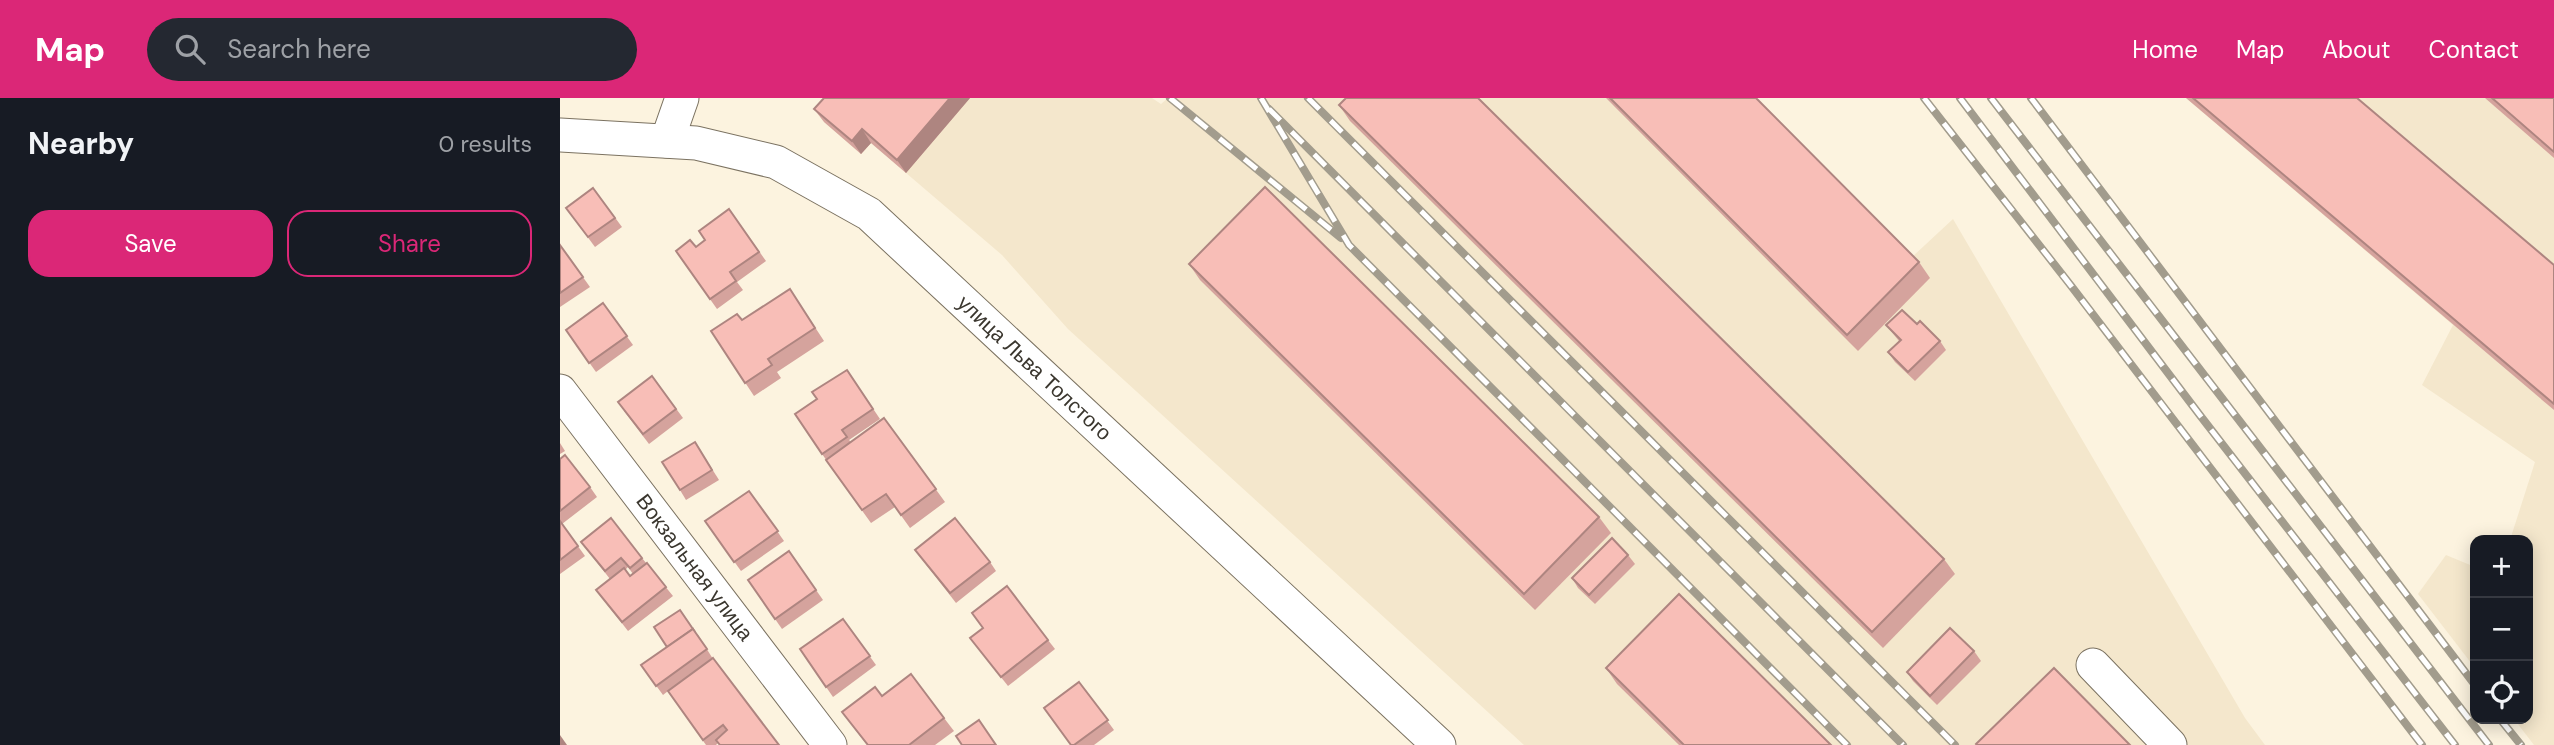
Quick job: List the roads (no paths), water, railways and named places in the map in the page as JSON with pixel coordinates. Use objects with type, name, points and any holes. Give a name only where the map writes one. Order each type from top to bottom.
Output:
[{"type":"street","points":[[667,141],[682,98]]},
{"type":"street","name":"улица Льва Толстого","points":[[560,135],[696,143],[776,162],[869,214],[1434,744]]},
{"type":"street","name":"Вокзальная улица","points":[[560,391],[830,745]]},
{"type":"street","points":[[2093,665],[2171,745]]},
{"type":"railway","points":[[1170,98],[1341,238]]},
{"type":"railway","points":[[1261,98],[1349,245],[1847,745]]},
{"type":"railway","points":[[1308,98],[1955,745]]},
{"type":"railway","points":[[1924,98],[2422,745]]},
{"type":"railway","points":[[1960,98],[2199,414],[2455,745]]},
{"type":"railway","points":[[1991,98],[2489,745]]},
{"type":"railway","points":[[2031,98],[2470,678]]},
{"type":"railway","points":[[1269,109],[1903,745]]},
{"type":"railway","points":[[2504,724],[2521,745]]}]
